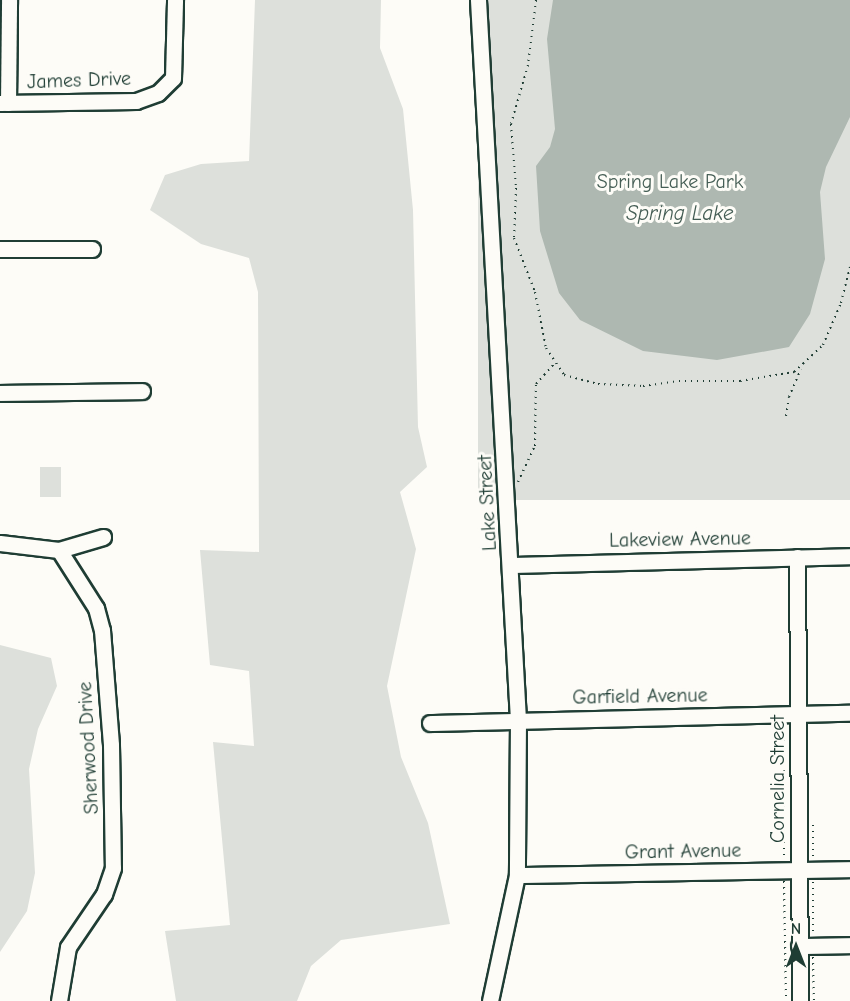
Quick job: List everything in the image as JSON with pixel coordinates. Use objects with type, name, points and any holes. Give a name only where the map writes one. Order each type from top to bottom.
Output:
[{"type":"street","points":[[4,103],[9,0]]},
{"type":"street","name":"James Drive","points":[[4,103],[136,101],[158,93],[173,78],[175,0]]},
{"type":"street","name":"Lake Street","points":[[477,0],[511,565],[518,720],[518,875],[490,1001]]},
{"type":"street","points":[[0,249],[92,249]]},
{"type":"street","points":[[0,393],[142,391]]},
{"type":"street","points":[[0,543],[59,550],[103,537]]},
{"type":"street","name":"Sherwood Drive","points":[[59,550],[96,608],[102,630],[111,745],[113,868],[104,894],[68,947],[59,1001]]},
{"type":"street","name":"Lakeview Avenue","points":[[511,565],[850,556]]},
{"type":"street","name":"Cornelia Street","points":[[797,557],[800,1001]]},
{"type":"street","name":"Garfield Avenue","points":[[430,723],[850,713]]},
{"type":"street","name":"Grant Avenue","points":[[518,875],[850,869]]},
{"type":"street","points":[[799,946],[850,945]]},
{"type":"path","points":[[536,0],[528,66],[511,124],[516,188],[513,229],[554,364],[570,378],[624,386],[732,382],[773,378],[801,369]]},
{"type":"path","points":[[786,416],[789,397],[801,369],[830,331],[850,267]]},
{"type":"path","points":[[518,482],[535,446],[536,384],[554,364]]},
{"type":"green space","points":[[255,0],[381,0],[380,48],[403,109],[413,210],[418,427],[427,467],[400,492],[416,549],[387,686],[401,757],[428,823],[450,924],[341,940],[311,966],[297,1001],[176,1001],[165,931],[230,925],[213,742],[254,746],[249,671],[210,665],[200,550],[259,552],[258,292],[249,258],[201,244],[150,210],[165,175],[201,164],[249,161]]},
{"type":"green space","name":"Spring Lake Park","points":[[478,0],[850,0],[850,500],[478,500]]},
{"type":"green space","points":[[40,467],[61,467],[61,497],[40,497]]},
{"type":"green space","points":[[0,645],[51,658],[57,686],[38,729],[29,769],[35,873],[27,911],[0,952]]},
{"type":"water","name":"Spring Lake","points":[[553,0],[850,0],[850,117],[826,167],[820,192],[825,259],[810,314],[789,347],[717,360],[643,351],[580,320],[559,293],[540,231],[536,166],[550,147],[555,129],[547,39]]}]
